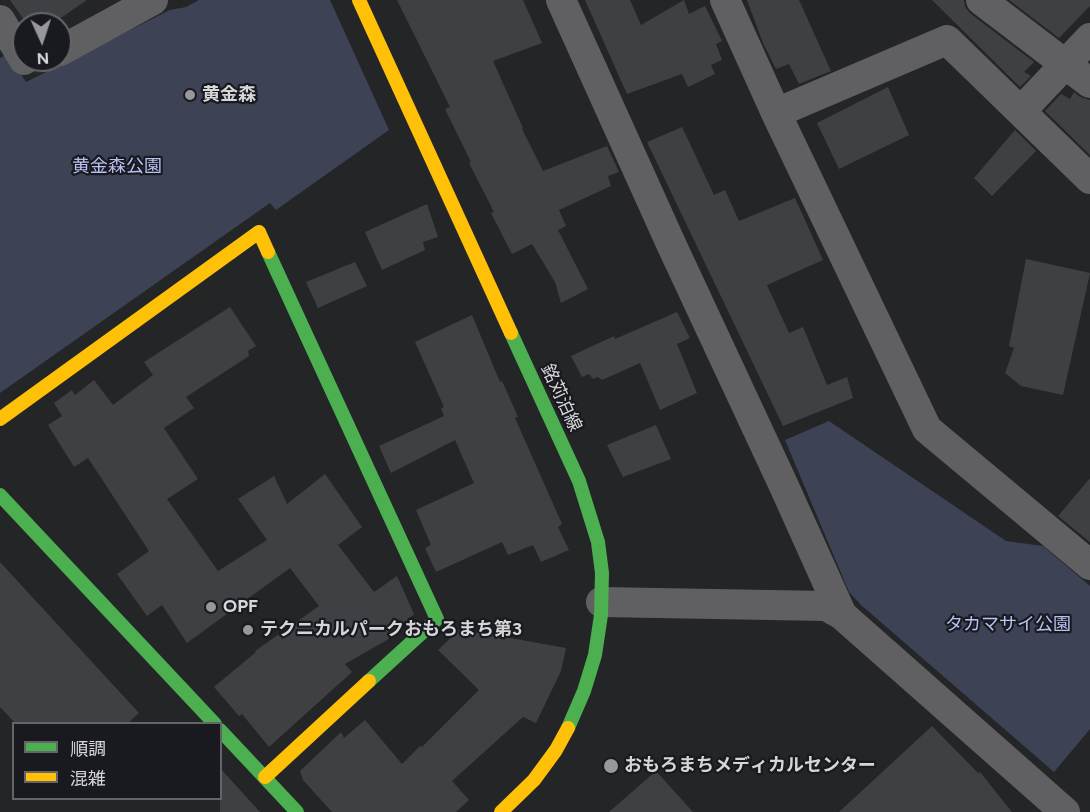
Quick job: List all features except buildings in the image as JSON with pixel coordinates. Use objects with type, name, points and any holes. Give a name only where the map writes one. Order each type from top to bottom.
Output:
[{"type":"street","points":[[72,44],[153,0]]},
{"type":"street","name":"銘苅泊線","points":[[359,0],[579,481],[597,542],[602,573],[601,602],[595,655],[584,691],[556,750],[534,780],[501,812]]},
{"type":"street","points":[[561,0],[842,615]]},
{"type":"street","points":[[725,0],[776,113],[927,429],[1090,566]]},
{"type":"street","points":[[981,0],[1090,83]]},
{"type":"street","points":[[1022,111],[1090,38]]},
{"type":"street","points":[[776,113],[947,40],[1090,179]]},
{"type":"street","points":[[0,419],[259,232],[437,620],[265,777]]},
{"type":"street","points":[[0,495],[214,722]]},
{"type":"street","points":[[601,602],[826,606],[842,615],[1065,812]]},
{"type":"street","points":[[222,732],[297,812]]},
{"type":"green space","name":"黄金森公園","points":[[199,0],[330,0],[389,130],[276,210],[270,203],[0,393],[0,58],[8,54],[12,60],[12,72],[20,72],[26,82],[46,72],[72,72],[72,59],[170,10],[186,7]]},
{"type":"green space","name":"タカマサイ公園","points":[[829,421],[1006,541],[1043,546],[1090,586],[1090,729],[1054,772],[861,605],[849,592],[785,440]]},
{"type":"traffic: fast","points":[[268,252],[437,619],[369,681]]},
{"type":"traffic: fast","points":[[511,333],[579,481],[598,542],[602,573],[601,615],[595,655],[584,691],[568,728]]},
{"type":"traffic: fast","points":[[0,495],[213,722]]},
{"type":"traffic: fast","points":[[222,732],[297,812]]},
{"type":"traffic: slow","points":[[359,0],[511,333]]},
{"type":"traffic: slow","points":[[0,419],[259,232],[268,252]]},
{"type":"traffic: slow","points":[[265,777],[369,681]]},
{"type":"traffic: slow","points":[[501,812],[534,780],[556,750],[568,728]]},
{"type":"place","name":"黄金森","points":[[190,95]]},
{"type":"place","name":"OPF","points":[[211,607]]},
{"type":"place","name":"テクニカルパークおもろまち第3","points":[[248,630]]},
{"type":"place","name":"おもろまちメディカルセンター","points":[[611,766]]}]
